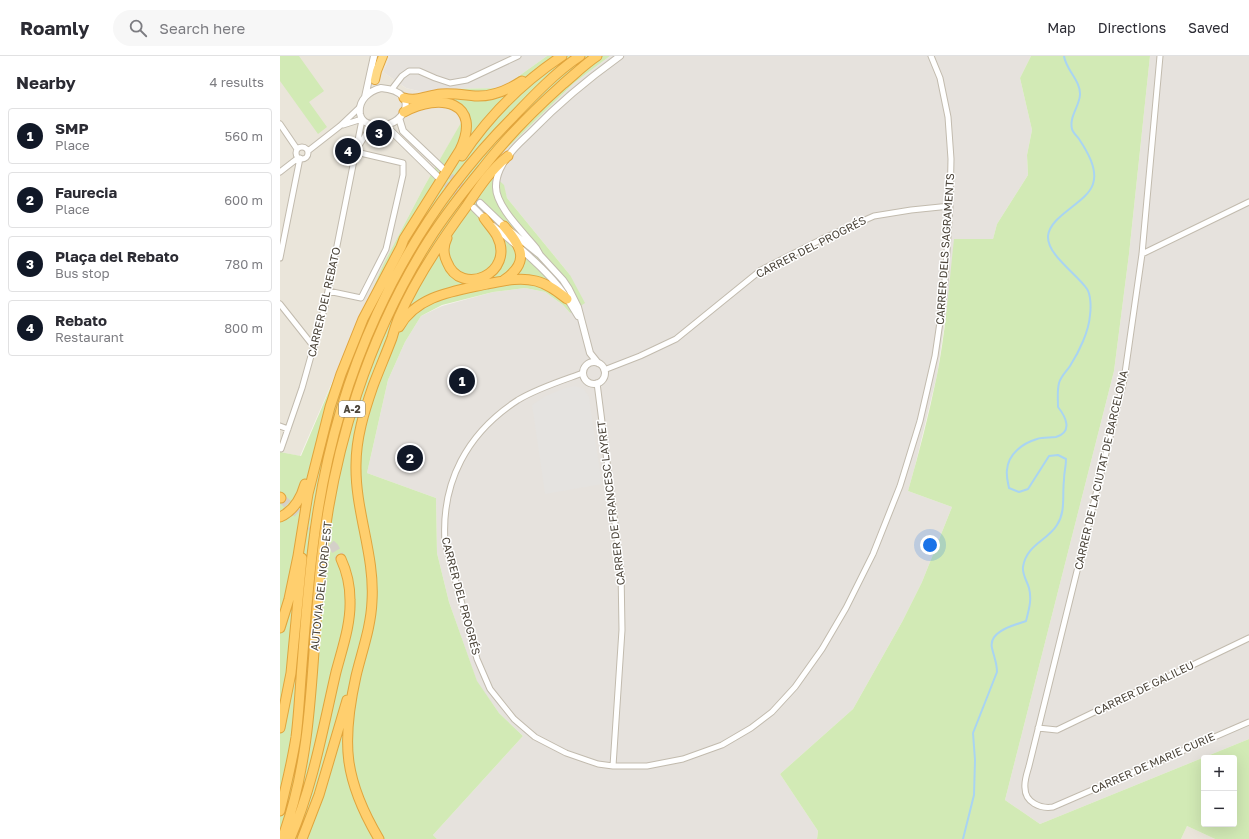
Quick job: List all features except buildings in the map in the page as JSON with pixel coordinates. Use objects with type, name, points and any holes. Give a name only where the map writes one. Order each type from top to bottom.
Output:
[{"type":"highway","points":[[375,80],[376,71],[383,56]]},
{"type":"highway","name":"AUTOVIA DEL NORD-EST","points":[[280,811],[290,771],[296,735],[305,619],[319,503],[335,428],[362,346],[391,282],[436,209],[473,161],[502,128],[539,91],[580,56]]},
{"type":"highway","name":"AUTOVIA DEL NORD-EST","points":[[282,839],[294,804],[306,736],[321,561],[328,512],[337,465],[347,426],[372,352],[404,283],[446,214],[493,154],[544,101],[588,62],[597,56]]},
{"type":"highway","points":[[402,95],[412,100],[440,94],[452,93],[483,96],[500,92],[525,80],[543,65],[560,57]]},
{"type":"highway","points":[[401,247],[409,238],[465,151],[488,122],[524,84],[560,57]]},
{"type":"highway","points":[[280,628],[289,599],[308,494],[324,427],[341,374],[363,319],[404,239],[466,139],[467,122],[463,114],[458,108],[444,102],[414,106],[401,115]]},
{"type":"highway","points":[[302,839],[319,795],[356,676],[368,630],[373,599],[370,560],[356,486],[356,450],[368,402],[399,318],[410,294],[442,239],[454,222],[500,162],[508,156]]},
{"type":"highway","points":[[454,222],[444,244],[445,258],[448,266],[457,275],[469,280],[475,280],[489,275],[498,263],[500,256],[501,248],[498,237],[484,218]]},
{"type":"highway","points":[[502,281],[514,273],[521,257],[516,240],[504,226]]},
{"type":"highway","points":[[392,338],[408,315],[420,305],[430,299],[452,291],[502,281],[526,279],[537,281],[549,286],[567,300]]},
{"type":"highway","points":[[280,517],[284,516],[295,506],[302,494],[317,438],[324,427]]},
{"type":"highway","points":[[280,728],[291,673],[312,479]]},
{"type":"highway","points":[[290,839],[309,784],[348,620],[350,601],[349,590],[346,572],[341,559]]},
{"type":"highway","points":[[356,676],[348,722],[348,755],[351,774],[357,794],[379,839]]},
{"type":"street","points":[[366,97],[371,65],[374,56]]},
{"type":"street","points":[[392,89],[402,76],[409,71],[414,70],[450,82],[467,80],[518,56]]},
{"type":"street","points":[[540,255],[503,207],[498,198],[496,186],[498,174],[508,156],[553,109],[596,73],[620,56]]},
{"type":"street","name":"CARRER DELS SAGRAMENTS","points":[[613,766],[648,766],[676,761],[722,746],[751,728],[772,712],[795,687],[822,648],[846,608],[873,554],[900,486],[920,421],[935,356],[944,293],[950,206],[951,159],[948,117],[940,78],[932,56]]},
{"type":"street","name":"CARRER DE LA CIUTAT DE BARCELONA","points":[[1058,805],[1047,808],[1039,806],[1030,800],[1025,791],[1025,782],[1123,386],[1142,254],[1160,56]]},
{"type":"street","points":[[371,65],[377,85],[381,88]]},
{"type":"street","points":[[340,126],[362,120],[369,124],[386,126],[401,115],[406,104],[397,82]]},
{"type":"street","points":[[280,172],[299,158],[306,157],[308,151],[340,126],[360,107],[361,103],[366,97],[377,89],[392,89],[402,95]]},
{"type":"street","points":[[360,107],[362,120]]},
{"type":"street","points":[[401,115],[403,131],[443,169]]},
{"type":"street","name":"CARRER DEL REBATO","points":[[281,449],[302,388],[328,291],[362,120]]},
{"type":"street","points":[[280,124],[297,149],[296,154],[299,158],[280,258]]},
{"type":"street","name":"CARRER DEL REBATO","points":[[356,152],[361,140],[368,131],[379,126]]},
{"type":"street","points":[[386,126],[438,177]]},
{"type":"street","points":[[297,149],[304,147],[308,151]]},
{"type":"street","points":[[328,291],[361,298],[386,249],[403,175],[403,163],[356,152]]},
{"type":"street","points":[[1142,254],[1249,202]]},
{"type":"street","points":[[480,203],[504,226],[540,255],[563,280],[569,289],[578,307],[590,353],[604,370],[604,376],[600,382],[587,382],[583,373],[584,368],[593,362],[598,363]]},
{"type":"street","name":"CARRER DEL PROGRÉS","points":[[604,370],[640,356],[676,339],[761,270],[822,239],[874,216],[950,206]]},
{"type":"street","points":[[474,208],[554,282],[580,319]]},
{"type":"street","points":[[280,304],[314,347]]},
{"type":"street","points":[[588,364],[590,353]]},
{"type":"street","name":"CARRER DEL PROGRÉS","points":[[583,373],[544,387],[518,400],[492,420],[471,444],[455,470],[447,497],[444,522],[445,542],[477,659],[490,689],[514,719],[535,737],[566,753],[598,764],[613,766]]},
{"type":"street","name":"CARRER DE FRANCESC LAYRET","points":[[597,383],[621,570],[622,630],[613,766]]},
{"type":"street","points":[[280,426],[288,429]]},
{"type":"street","name":"CARRER DE GALILEU","points":[[1038,728],[1057,730],[1249,638]]},
{"type":"street","name":"CARRER DE MARIE CURIE","points":[[1058,805],[1249,722]]},
{"type":"shaded area","points":[[280,56],[390,56],[383,72],[406,88],[422,92],[450,89],[463,120],[425,185],[383,265],[300,456],[280,452]]},
{"type":"shaded area","points":[[390,56],[547,56],[502,88],[450,89],[422,92],[406,88],[383,72]]},
{"type":"shaded area","points":[[610,56],[1031,56],[1020,78],[1032,130],[1027,155],[1028,175],[997,224],[993,239],[945,321],[937,375],[908,491],[952,507],[922,582],[902,622],[853,709],[780,774],[818,831],[817,839],[437,839],[433,835],[523,736],[499,713],[477,682],[449,602],[437,553],[436,498],[367,473],[388,380],[405,342],[421,316],[442,306],[493,292],[525,288],[545,292],[563,305],[570,313],[570,275],[507,198],[503,185],[488,170],[499,156],[574,83]]},
{"type":"shaded area","points":[[1150,56],[1249,56],[1249,739],[1210,755],[1201,755],[1201,759],[1040,824],[1005,800],[1114,371],[1129,254]]},
{"type":"shaded area","points":[[575,386],[584,389],[589,397],[602,484],[545,494],[532,405],[544,397],[565,388]]},
{"type":"shaded area","points":[[1187,826],[1215,839],[1181,839]]},
{"type":"green space","points":[[280,56],[299,56],[324,91],[309,102],[327,127],[318,134],[280,81]]},
{"type":"green space","points":[[547,56],[610,56],[574,83],[499,156],[488,170],[504,185],[507,198],[570,275],[585,303],[570,313],[563,305],[545,292],[525,288],[493,292],[442,305],[421,316],[405,342],[388,380],[367,473],[436,498],[437,553],[449,602],[477,681],[499,713],[523,736],[433,835],[437,839],[280,839],[280,452],[301,456],[383,265],[425,185],[462,121],[450,89],[502,88]]},
{"type":"green space","points":[[1031,56],[1150,56],[1129,254],[1114,371],[1005,800],[1040,824],[1201,759],[1201,827],[1237,827],[1237,755],[1210,755],[1249,739],[1249,839],[1215,839],[1187,826],[1181,839],[817,839],[818,831],[780,774],[853,709],[902,622],[922,582],[952,507],[908,491],[934,390],[940,358],[954,239],[993,239],[997,224],[1028,175],[1027,155],[1032,130],[1020,78]]},
{"type":"waterway","points":[[963,839],[974,795],[975,760],[973,733],[997,672],[992,642],[998,633],[1026,621],[1030,597],[1029,588],[1023,572],[1025,560],[1032,548],[1048,535],[1057,525],[1063,509],[1066,459],[1058,455],[1049,456],[1028,489],[1019,492],[1009,488],[1007,475],[1008,464],[1013,454],[1027,443],[1039,438],[1056,437],[1065,432],[1065,420],[1058,407],[1059,383],[1080,348],[1086,334],[1089,321],[1091,305],[1087,289],[1057,257],[1052,250],[1048,236],[1050,229],[1055,222],[1089,191],[1093,184],[1094,178],[1091,160],[1073,132],[1071,125],[1079,99],[1080,90],[1076,80],[1067,66],[1064,56]]},
{"type":"tunnel","points":[[444,170],[480,203]]},
{"type":"tunnel","points":[[439,178],[470,205]]},
{"type":"tunnel","points":[[281,498],[334,547],[341,559]]},
{"type":"place","name":"Plaça del Rebato","points":[[379,133]]},
{"type":"place","name":"Rebato","points":[[348,151]]},
{"type":"place","name":"SMP","points":[[462,381]]},
{"type":"place","name":"Faurecia","points":[[410,458]]}]
